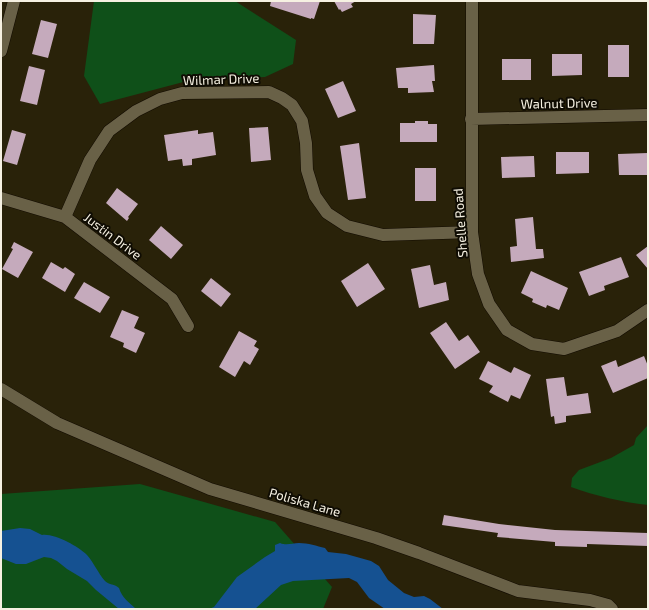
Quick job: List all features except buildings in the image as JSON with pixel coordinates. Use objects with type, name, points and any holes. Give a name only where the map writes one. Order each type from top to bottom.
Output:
[{"type":"street","points":[[1,51],[14,1]]},
{"type":"street","name":"Shelle Road","points":[[472,1],[472,232],[478,274],[490,304],[507,330],[532,344],[564,349],[617,331],[648,310]]},
{"type":"street","name":"Wilmar Drive","points":[[65,217],[90,160],[109,131],[136,111],[160,100],[182,93],[269,92],[282,98],[292,106],[302,121],[306,144],[307,170],[315,196],[327,213],[347,226],[383,235],[472,232]]},
{"type":"street","name":"Walnut Drive","points":[[471,119],[648,115]]},
{"type":"street","name":"Justin Drive","points":[[1,198],[65,217],[172,299],[188,326]]},
{"type":"street","name":"Poliska Lane","points":[[1,389],[57,423],[210,489],[376,538],[518,591],[590,600],[608,605],[612,609]]},
{"type":"green space","points":[[94,1],[235,1],[296,40],[293,64],[265,77],[191,80],[100,104],[84,76]]},
{"type":"green space","points":[[648,425],[648,505],[609,498],[571,487],[572,478],[579,470],[611,458],[634,445],[636,438]]},
{"type":"green space","points":[[140,484],[275,522],[332,587],[323,609],[1,609],[1,494]]},
{"type":"water","points":[[20,528],[30,529],[42,535],[59,538],[78,548],[92,561],[105,581],[119,588],[124,597],[136,609],[119,609],[87,581],[51,558],[44,557],[26,564],[16,564],[1,558],[1,531]]},
{"type":"water","points":[[280,543],[309,544],[325,548],[328,552],[346,554],[371,561],[379,566],[388,580],[404,593],[414,597],[424,596],[443,609],[385,609],[369,598],[357,582],[349,578],[293,581],[281,585],[255,609],[209,609],[214,607],[237,577],[275,551],[275,545]]}]
